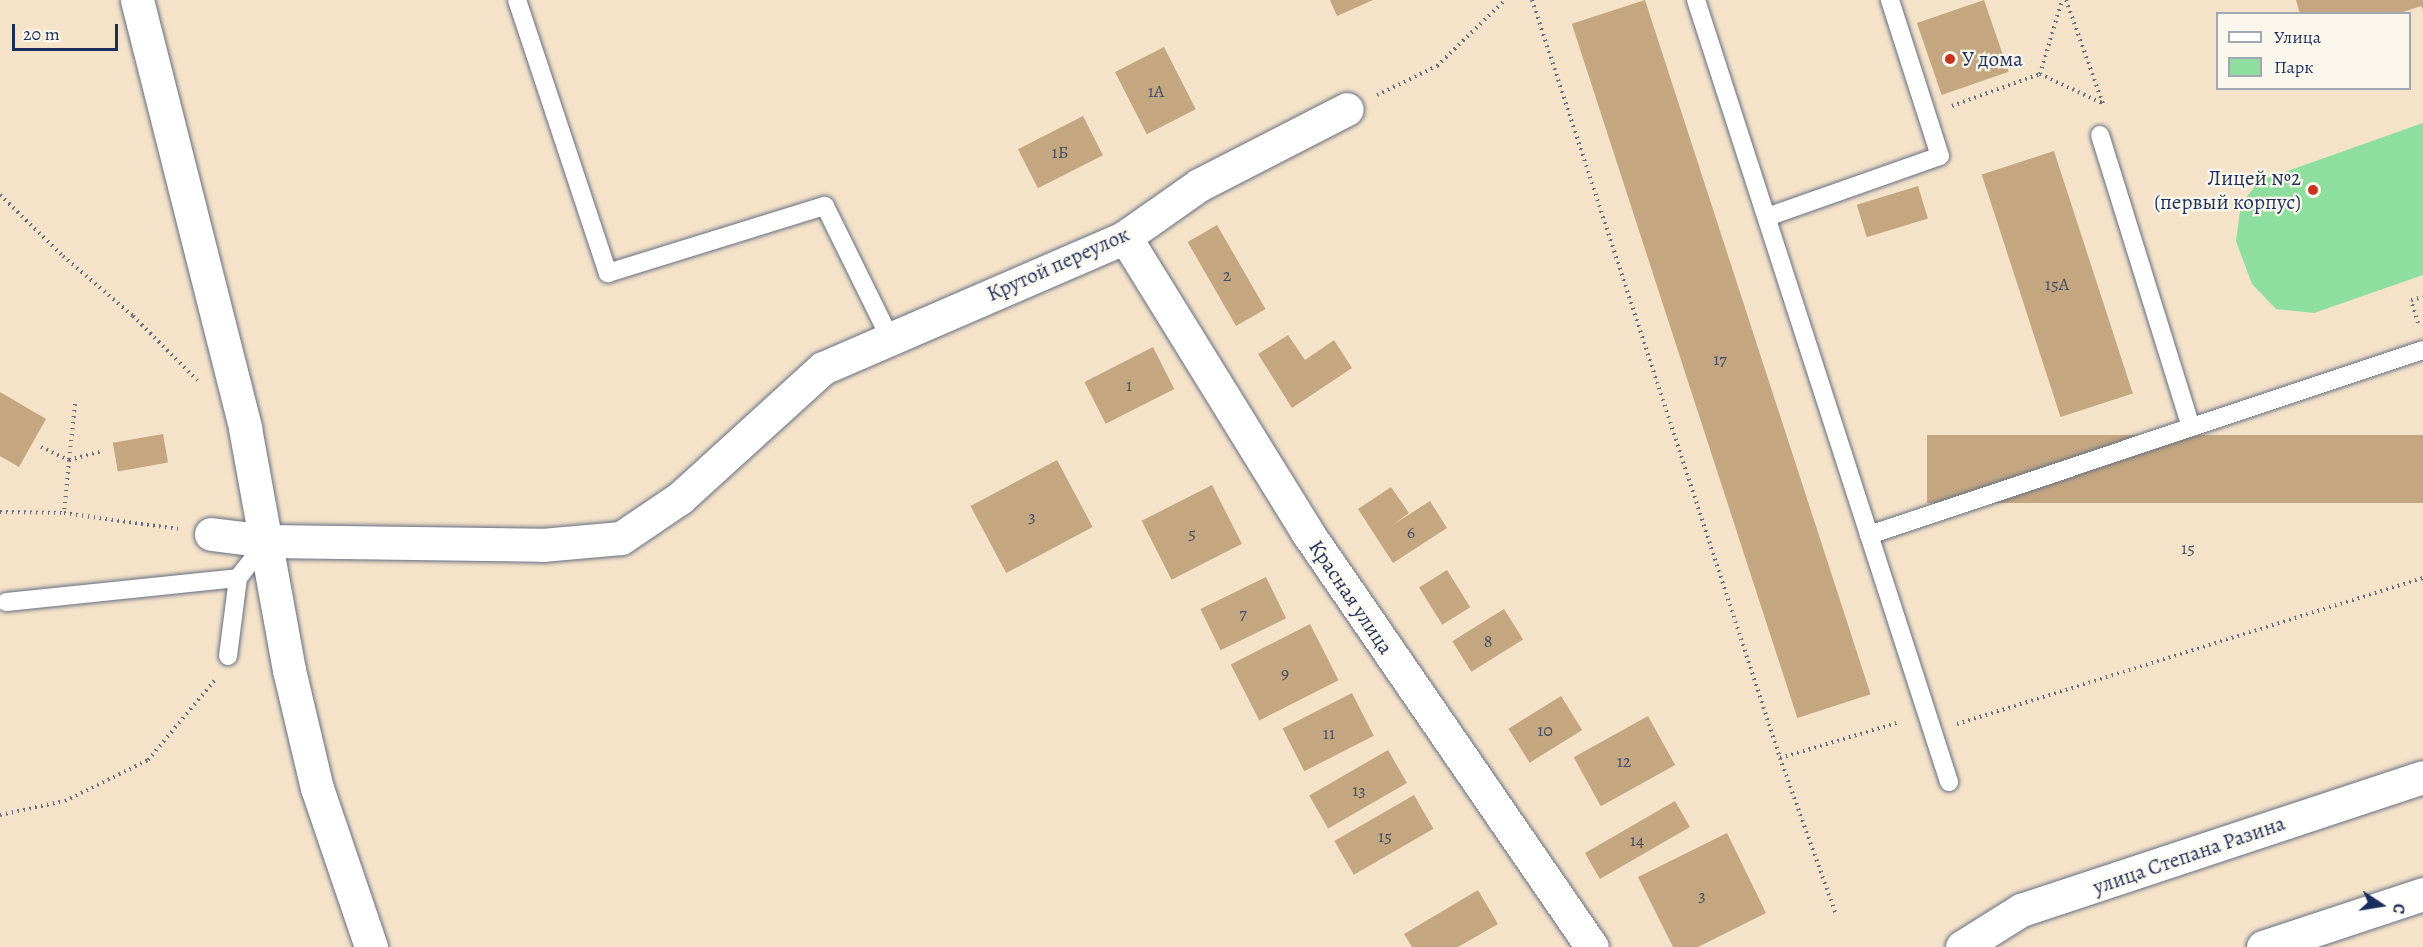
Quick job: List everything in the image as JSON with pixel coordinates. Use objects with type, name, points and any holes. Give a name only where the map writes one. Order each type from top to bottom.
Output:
[{"type":"street","points":[[137,0],[237,393],[267,541],[289,670],[317,788],[371,947]]},
{"type":"street","name":"Крутой переулок","points":[[212,534],[267,541],[542,545],[621,537],[680,498],[823,368],[890,336],[1125,237],[1199,185],[1347,109]]},
{"type":"street","name":"Красная улица","points":[[1125,237],[1307,532],[1592,947]]},
{"type":"street","name":"улица Степана Разина","points":[[1962,947],[2021,910],[2423,777]]},
{"type":"street","points":[[2262,947],[2423,894]]},
{"type":"lane","points":[[516,0],[608,273],[825,206],[890,336]]},
{"type":"lane","points":[[1696,0],[1949,782]]},
{"type":"lane","points":[[1767,217],[1940,156],[1890,0]]},
{"type":"lane","points":[[2100,135],[2191,427]]},
{"type":"lane","points":[[1869,535],[2423,350]]},
{"type":"lane","points":[[228,656],[238,578],[267,541]]},
{"type":"lane","points":[[6,602],[238,578]]},
{"type":"path","points":[[1347,109],[1437,66],[1505,0]]},
{"type":"path","points":[[1532,0],[1780,758],[1836,914]]},
{"type":"path","points":[[2040,74],[2064,0]]},
{"type":"path","points":[[2064,0],[2104,104],[2100,135]]},
{"type":"path","points":[[1978,97],[2040,74],[2104,104]]},
{"type":"path","points":[[0,195],[63,256],[134,315],[200,383],[237,393]]},
{"type":"path","points":[[2420,328],[2411,300],[2423,297]]},
{"type":"path","points":[[64,513],[75,404]]},
{"type":"path","points":[[41,447],[69,460],[104,451]]},
{"type":"path","points":[[0,512],[64,513],[212,534]]},
{"type":"path","points":[[1780,758],[1930,723],[2423,578]]},
{"type":"path","points":[[0,815],[65,801],[148,760],[216,679],[228,656]]},
{"type":"green space","points":[[2423,123],[2423,275],[2314,313],[2276,309],[2252,284],[2236,241],[2241,204],[2259,181]]},
{"type":"building","points":[[1330,0],[1373,0],[1337,16]]},
{"type":"building","points":[[1645,0],[1871,694],[1797,718],[1572,24]]},
{"type":"building","points":[[1984,0],[2009,72],[1942,95],[1917,23]]},
{"type":"building","points":[[2296,0],[2423,0],[2423,10],[2421,6],[2403,12],[2299,12]]},
{"type":"building","points":[[1164,47],[1196,109],[1147,134],[1115,72]]},
{"type":"building","points":[[1083,116],[1103,155],[1038,188],[1018,149]]},
{"type":"building","points":[[2054,151],[2133,394],[2061,417],[1982,174]]},
{"type":"building","points":[[1918,186],[1928,219],[1867,237],[1857,205]]},
{"type":"building","points":[[1217,225],[1266,309],[1236,326],[1188,242]]},
{"type":"building","points":[[1288,335],[1305,360],[1334,340],[1352,368],[1292,408],[1258,354]]},
{"type":"building","points":[[1153,347],[1174,389],[1106,424],[1084,382]]},
{"type":"building","points":[[0,392],[46,419],[19,467],[0,456]]},
{"type":"building","points":[[163,434],[168,463],[118,471],[113,443]]},
{"type":"building","points":[[1927,435],[2423,435],[2423,503],[1927,503]]},
{"type":"building","points":[[1057,460],[1093,527],[1006,573],[970,506]]},
{"type":"building","points":[[1212,485],[1242,544],[1172,580],[1142,521]]},
{"type":"building","points":[[1391,487],[1409,513],[1391,526],[1430,501],[1447,528],[1393,563],[1358,509]]},
{"type":"building","points":[[1447,570],[1470,607],[1442,625],[1419,587]]},
{"type":"building","points":[[1266,577],[1286,618],[1221,650],[1200,609]]},
{"type":"building","points":[[1504,609],[1523,640],[1471,672],[1452,641]]},
{"type":"building","points":[[1310,624],[1339,680],[1259,721],[1231,664]]},
{"type":"building","points":[[1352,693],[1374,736],[1304,771],[1283,728]]},
{"type":"building","points":[[1561,696],[1582,730],[1530,763],[1508,729]]},
{"type":"building","points":[[1648,716],[1675,765],[1601,806],[1574,757]]},
{"type":"building","points":[[1388,750],[1407,783],[1328,828],[1309,796]]},
{"type":"building","points":[[1414,795],[1434,829],[1354,875],[1334,841]]},
{"type":"building","points":[[1675,801],[1690,827],[1600,879],[1585,853]]},
{"type":"building","points":[[1727,833],[1766,913],[1698,947],[1673,947],[1638,877]]},
{"type":"building","points":[[1478,890],[1498,924],[1458,947],[1412,947],[1404,934]]},
{"type":"place","name":"У дома","points":[[1950,59]]},
{"type":"place","name":"Лицей №2 (первый корпус)","points":[[2313,190]]}]
